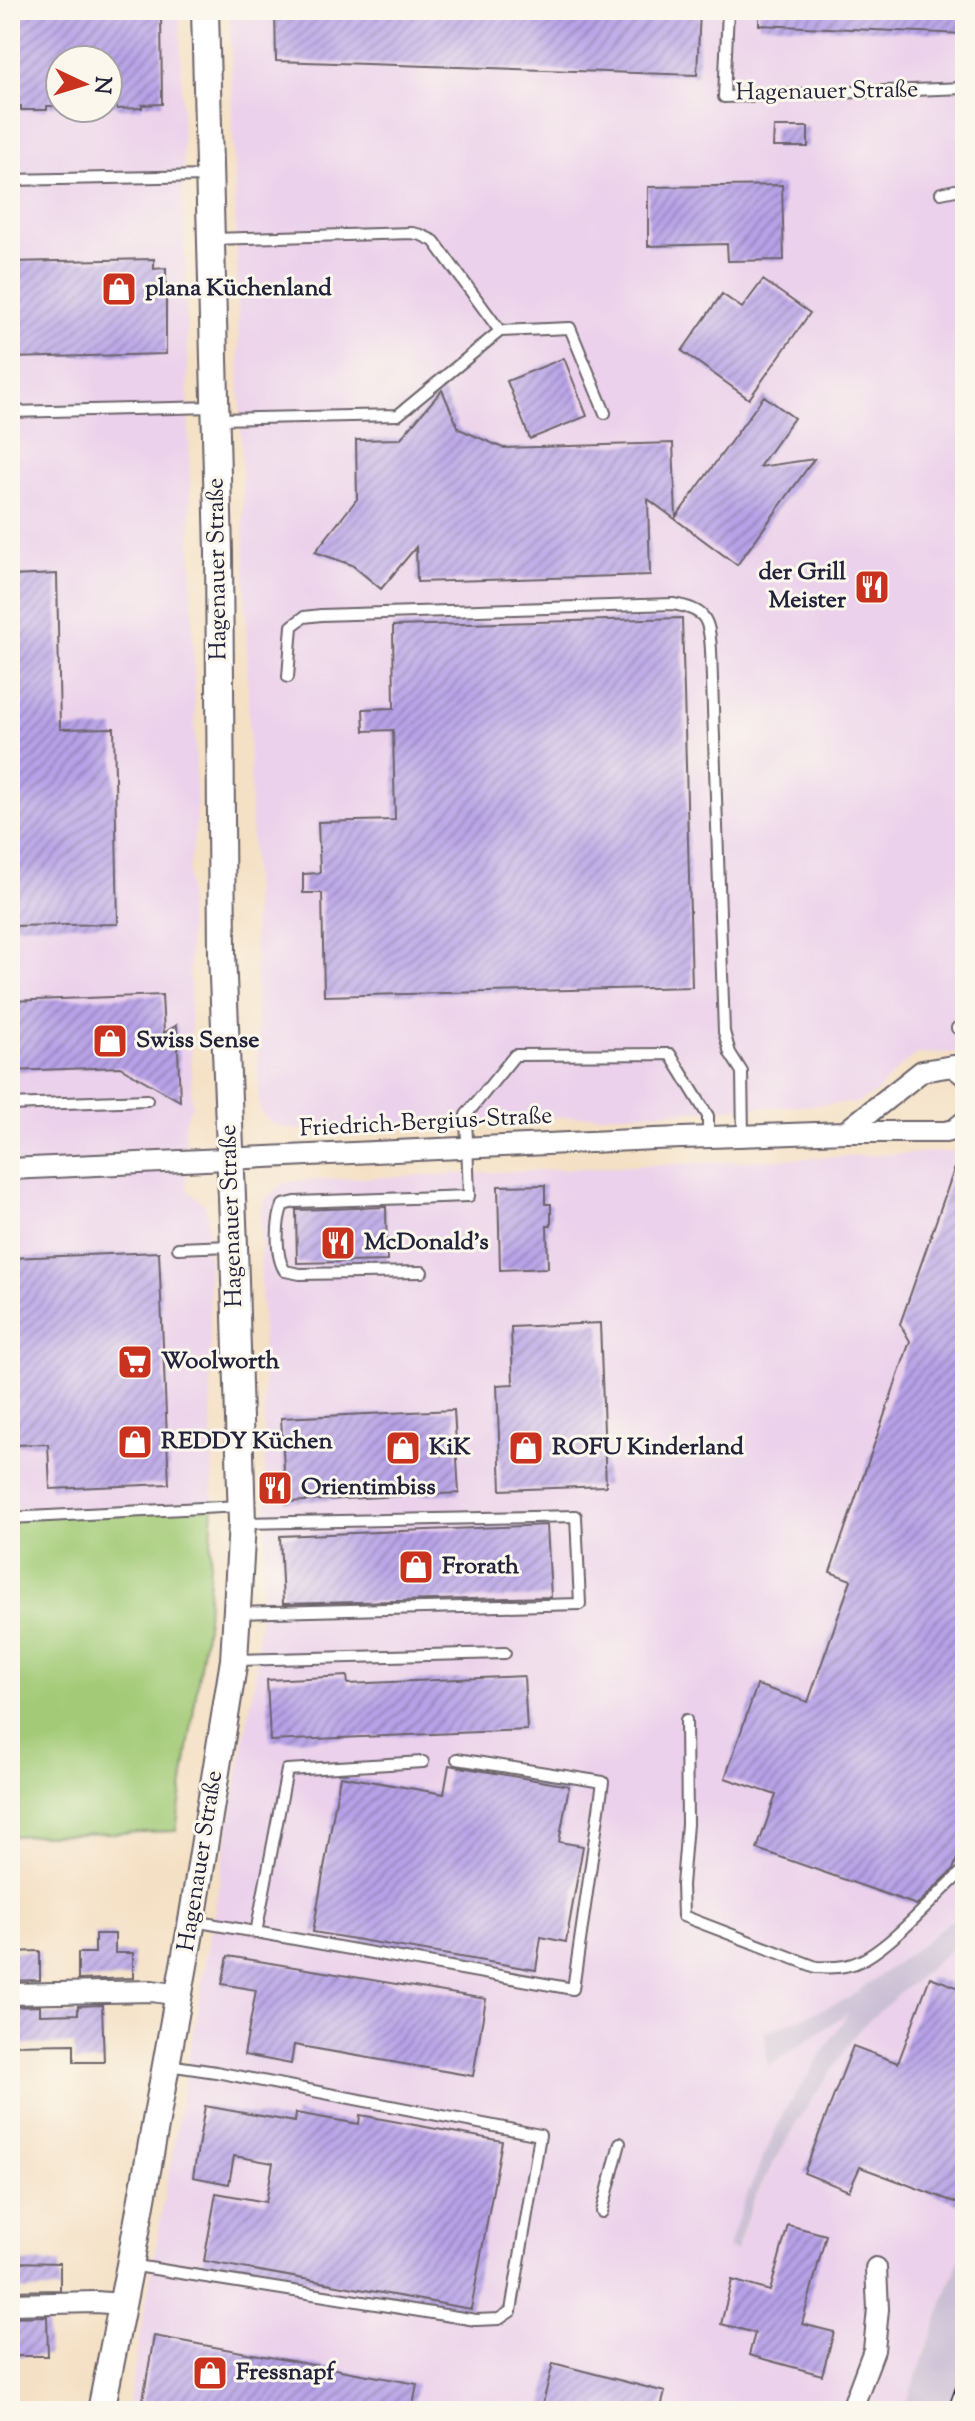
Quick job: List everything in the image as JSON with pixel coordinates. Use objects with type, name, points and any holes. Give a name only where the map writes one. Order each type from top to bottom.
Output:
[{"type":"street","name":"Hagenauer Straße","points":[[101,2411],[192,1921],[234,1660],[238,1613],[242,1515],[222,953],[219,565],[205,10]]},
{"type":"street","points":[[845,1132],[922,1071],[953,1066],[965,1076]]},
{"type":"street","name":"Friedrich-Bergius-Straße","points":[[10,1169],[708,1137],[945,1132],[954,1130],[965,1121]]},
{"type":"street","points":[[10,1994],[152,1991],[179,1995]]},
{"type":"street","points":[[851,2411],[874,2350],[878,2309],[876,2268]]},
{"type":"street","points":[[10,2304],[122,2304]]},
{"type":"lane","name":"Hagenauer Straße","points":[[728,10],[724,97],[965,88]]},
{"type":"lane","points":[[10,180],[208,176]]},
{"type":"lane","points":[[941,193],[965,188]]},
{"type":"lane","points":[[210,239],[412,233],[428,237],[500,331]]},
{"type":"lane","points":[[10,412],[323,417],[398,415],[500,331],[570,328],[605,413]]},
{"type":"lane","points":[[288,677],[292,626],[304,617],[673,604],[697,610],[705,617],[709,625],[711,650],[724,1032],[730,1053],[742,1072],[743,1136]]},
{"type":"lane","points":[[422,1272],[300,1274],[285,1271],[280,1264],[279,1214],[283,1205],[295,1202],[469,1196],[466,1115],[515,1055],[670,1054],[708,1116],[708,1137]]},
{"type":"lane","points":[[10,1105],[147,1100]]},
{"type":"lane","points":[[178,1248],[234,1246]]},
{"type":"lane","points":[[10,1518],[576,1516],[580,1604],[238,1613]]},
{"type":"lane","points":[[234,1660],[505,1653]]},
{"type":"lane","points":[[686,1720],[687,1824],[683,1916],[816,1967],[833,1969],[859,1961],[884,1944],[965,1869]]},
{"type":"lane","points":[[192,1921],[573,1989],[603,1782],[457,1759]]},
{"type":"lane","points":[[256,1933],[287,1770],[423,1762]]},
{"type":"lane","points":[[130,2265],[476,2320],[499,2319],[511,2311],[540,2135],[166,2065]]},
{"type":"lane","points":[[602,2212],[620,2143]]},
{"type":"shaded area","points":[[10,10],[180,10],[197,820],[188,875],[192,1105],[185,1121],[187,1190],[205,1204],[208,1214],[213,1504],[10,1515]]},
{"type":"shaded area","points":[[230,10],[965,10],[965,1052],[917,1054],[876,1093],[855,1103],[292,1130],[274,1125],[264,1117],[259,1106]]},
{"type":"shaded area","points":[[965,1151],[965,1909],[847,1999],[765,2033],[850,2011],[783,2114],[745,2199],[737,2250],[753,2201],[796,2124],[859,2029],[965,1937],[965,2243],[903,2411],[127,2411],[255,1678],[266,1531],[260,1216],[263,1202],[281,1184],[296,1181]]},
{"type":"shaded area","points":[[965,1909],[965,1937],[859,2029],[796,2124],[753,2200],[736,2250],[728,2248],[745,2199],[783,2114],[848,2013],[768,2066],[764,2033],[847,1999]]},
{"type":"shaded area","points":[[965,2243],[965,2411],[903,2411],[925,2353]]},
{"type":"green space","points":[[213,1504],[207,1619],[176,1831],[10,1836],[10,1515]]},
{"type":"building","points":[[10,10],[161,10],[162,104],[124,109],[124,44],[44,44],[44,110],[21,110],[21,106],[10,106]]},
{"type":"building","points":[[275,10],[373,13],[373,10],[700,10],[697,75],[276,61]]},
{"type":"building","points":[[759,10],[965,10],[965,34],[759,25]]},
{"type":"building","points":[[774,127],[808,127],[808,147],[773,147]]},
{"type":"building","points":[[782,185],[784,260],[728,261],[727,244],[648,246],[648,187]]},
{"type":"building","points":[[154,259],[154,269],[166,268],[166,354],[10,358],[10,262]]},
{"type":"building","points":[[763,280],[810,313],[749,399],[682,351],[722,294],[742,308]]},
{"type":"building","points":[[564,358],[587,416],[530,439],[507,381]]},
{"type":"building","points":[[442,390],[459,429],[503,448],[673,443],[676,517],[764,396],[794,418],[759,467],[814,459],[737,565],[648,499],[650,575],[417,582],[416,547],[381,589],[352,565],[315,552],[357,499],[356,440],[400,439]]},
{"type":"building","points":[[57,574],[60,729],[114,728],[118,924],[10,926],[10,576]]},
{"type":"building","points":[[682,618],[692,987],[324,996],[322,893],[303,893],[303,874],[320,873],[318,822],[395,820],[393,730],[364,731],[363,709],[394,708],[393,626]]},
{"type":"building","points":[[162,995],[164,1033],[177,1025],[180,1101],[120,1067],[10,1071],[10,1001]]},
{"type":"building","points":[[962,1147],[965,1147],[965,1835],[953,1870],[917,1905],[757,1849],[776,1795],[725,1778],[757,1685],[808,1702],[851,1580],[830,1572],[910,1341],[900,1324]]},
{"type":"building","points":[[545,1185],[545,1204],[551,1204],[551,1226],[547,1226],[548,1268],[500,1270],[498,1186]]},
{"type":"building","points":[[386,1207],[387,1261],[297,1263],[296,1210]]},
{"type":"building","points":[[159,1252],[169,1484],[50,1489],[48,1444],[10,1445],[10,1258]]},
{"type":"building","points":[[600,1323],[606,1486],[501,1490],[497,1385],[513,1384],[511,1327]]},
{"type":"building","points":[[454,1410],[459,1493],[286,1502],[281,1418]]},
{"type":"building","name":"Frorath","points":[[547,1525],[551,1597],[283,1604],[280,1536]]},
{"type":"building","points":[[347,1676],[348,1684],[524,1676],[527,1730],[270,1741],[267,1680]]},
{"type":"building","points":[[449,1765],[569,1786],[559,1842],[583,1846],[566,1942],[541,1937],[536,1970],[313,1932],[340,1776],[444,1794]]},
{"type":"building","points":[[95,1934],[115,1934],[115,1953],[133,1953],[133,1978],[78,1980],[78,1953],[95,1953]]},
{"type":"building","points":[[40,1951],[40,1980],[10,1981],[10,1952]]},
{"type":"building","points":[[228,1956],[486,1999],[473,2076],[294,2045],[291,2064],[244,2055],[256,1990],[222,1984]]},
{"type":"building","points":[[930,1977],[965,1990],[965,2206],[860,2167],[849,2191],[804,2173],[853,2046],[898,2063]]},
{"type":"building","points":[[102,2005],[104,2062],[74,2062],[74,2044],[10,2045],[10,2007],[40,2006],[40,2015],[78,2014],[78,2006]]},
{"type":"building","points":[[205,2106],[295,2122],[296,2113],[359,2124],[360,2115],[502,2141],[471,2309],[204,2261],[216,2193],[266,2202],[273,2163],[234,2156],[229,2184],[193,2177]]},
{"type":"building","points":[[788,2225],[826,2235],[802,2324],[834,2332],[822,2375],[749,2355],[755,2333],[721,2324],[732,2280],[770,2291]]},
{"type":"building","points":[[10,2262],[60,2263],[60,2290],[10,2291]]},
{"type":"building","points":[[47,2316],[48,2356],[10,2356],[10,2317]]},
{"type":"building","points":[[154,2336],[417,2384],[412,2411],[141,2411]]},
{"type":"building","points":[[553,2363],[665,2392],[660,2411],[541,2411]]},
{"type":"railway","points":[[951,2411],[965,2373]]},
{"type":"place","name":"plana Küchenland","points":[[119,289]]},
{"type":"place","name":"der Grill Meister","points":[[872,587]]},
{"type":"place","name":"Swiss Sense","points":[[110,1041]]},
{"type":"place","name":"McDonald's","points":[[338,1243]]},
{"type":"place","name":"Woolworth","points":[[135,1362]]},
{"type":"place","name":"REDDY Küchen","points":[[135,1442]]},
{"type":"place","name":"KiK","points":[[403,1448]]},
{"type":"place","name":"ROFU Kinderland","points":[[526,1448]]},
{"type":"place","name":"Orientimbiss","points":[[275,1488]]},
{"type":"place","name":"Frorath","points":[[416,1567]]},
{"type":"place","name":"Fressnapf","points":[[210,2373]]}]
